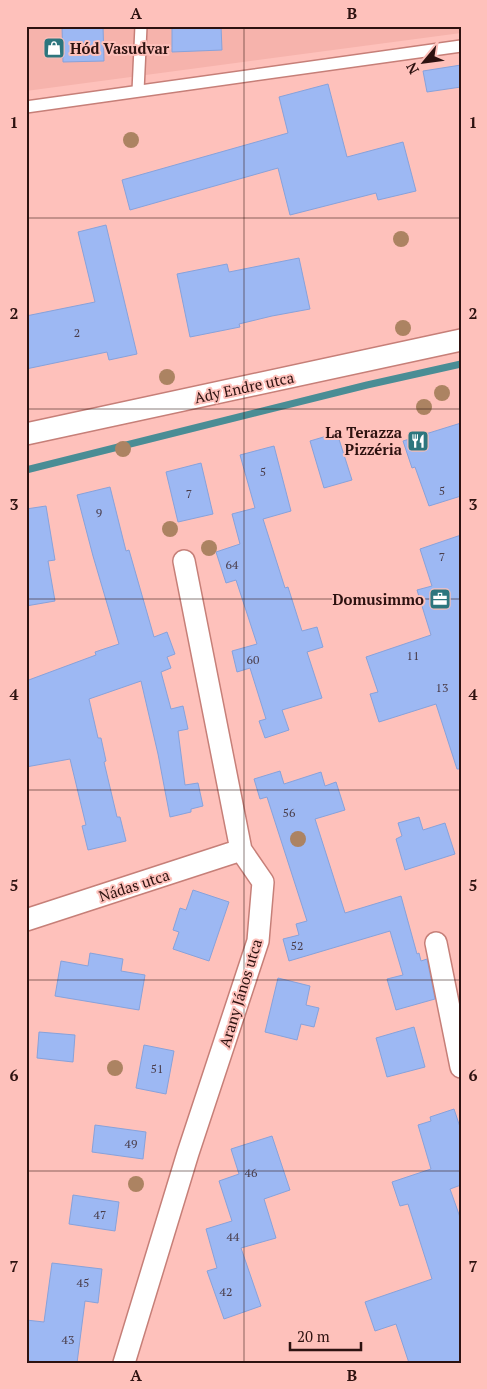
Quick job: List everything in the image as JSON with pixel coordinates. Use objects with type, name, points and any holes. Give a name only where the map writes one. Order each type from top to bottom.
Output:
[{"type":"street","name":"Ady Endre utca","points":[[26,434],[461,340]]},
{"type":"street","name":"Arany János utca","points":[[124,1363],[188,1153],[258,941],[263,882],[242,850],[184,561]]},
{"type":"street","name":"Nádas utca","points":[[26,920],[242,850]]},
{"type":"street","points":[[436,943],[461,1068]]},
{"type":"lane","points":[[138,91],[141,26]]},
{"type":"lane","points":[[26,107],[461,46]]},
{"type":"shaded area","points":[[26,26],[461,26],[461,33],[26,91]]},
{"type":"building","points":[[62,26],[103,26],[104,61],[63,62]]},
{"type":"building","points":[[172,26],[221,26],[222,50],[172,52]]},
{"type":"building","points":[[461,65],[461,87],[427,92],[423,71]]},
{"type":"building","points":[[328,84],[347,157],[403,142],[416,191],[378,200],[376,193],[290,215],[278,168],[130,210],[122,180],[288,133],[279,97]]},
{"type":"building","points":[[106,225],[137,354],[109,360],[107,352],[26,369],[26,316],[95,302],[78,232]]},
{"type":"building","points":[[299,258],[310,309],[272,316],[239,324],[240,327],[190,337],[177,274],[227,264],[229,272]]},
{"type":"building","points":[[461,423],[461,496],[429,506],[415,467],[412,468],[403,441]]},
{"type":"building","points":[[337,433],[352,480],[324,488],[310,441]]},
{"type":"building","points":[[274,446],[291,511],[263,519],[285,588],[288,587],[302,631],[317,627],[323,647],[307,652],[322,698],[282,710],[289,730],[265,738],[259,721],[266,719],[250,668],[237,672],[232,651],[257,644],[236,580],[226,583],[216,552],[240,544],[232,514],[255,508],[240,455]]},
{"type":"building","points":[[201,463],[213,514],[178,522],[166,472]]},
{"type":"building","points":[[110,487],[126,551],[129,550],[154,637],[167,632],[175,654],[167,657],[171,668],[161,672],[171,709],[183,706],[188,729],[178,731],[185,785],[198,783],[203,806],[191,809],[191,812],[170,817],[141,681],[89,699],[98,738],[101,738],[106,761],[104,762],[117,817],[120,817],[126,841],[88,850],[82,826],[86,825],[70,759],[26,767],[26,681],[96,655],[95,652],[119,644],[77,495]]},
{"type":"building","points":[[46,506],[55,560],[48,561],[55,601],[26,606],[26,509]]},
{"type":"building","points":[[461,535],[461,769],[457,769],[436,704],[379,722],[370,694],[378,692],[366,657],[431,635],[417,590],[432,586],[420,549]]},
{"type":"building","points":[[280,771],[284,784],[321,772],[325,786],[336,782],[345,810],[315,819],[345,913],[401,896],[417,954],[419,953],[421,961],[427,959],[435,999],[396,1010],[387,979],[403,975],[390,931],[289,961],[283,939],[299,935],[296,924],[307,921],[267,797],[260,799],[254,779]]},
{"type":"building","points":[[419,817],[423,830],[445,823],[455,854],[405,870],[396,839],[402,836],[398,823]]},
{"type":"building","points":[[193,890],[229,902],[209,961],[173,949],[179,932],[173,930],[180,908],[186,910]]},
{"type":"building","points":[[90,953],[123,959],[121,971],[145,975],[139,1010],[55,996],[61,961],[88,966]]},
{"type":"building","points":[[278,978],[310,986],[306,1005],[319,1008],[314,1027],[301,1024],[297,1040],[265,1032]]},
{"type":"building","points":[[414,1027],[425,1067],[387,1077],[376,1038]]},
{"type":"building","points":[[39,1032],[75,1035],[73,1062],[37,1058]]},
{"type":"building","points":[[144,1045],[174,1051],[166,1094],[136,1088]]},
{"type":"building","points":[[454,1109],[461,1130],[461,1185],[450,1189],[461,1220],[461,1363],[409,1363],[396,1324],[375,1331],[365,1302],[432,1279],[408,1204],[400,1206],[392,1182],[431,1169],[418,1125],[431,1121],[430,1117]]},
{"type":"building","points":[[95,1125],[146,1132],[143,1159],[92,1152]]},
{"type":"building","points":[[272,1136],[290,1190],[264,1199],[276,1238],[241,1248],[261,1306],[224,1319],[207,1271],[217,1268],[206,1229],[232,1221],[219,1181],[239,1174],[231,1149]]},
{"type":"building","points":[[73,1195],[119,1202],[115,1231],[69,1224]]},
{"type":"building","points":[[52,1263],[102,1269],[98,1303],[85,1301],[77,1363],[26,1361],[26,1320],[44,1322]]},
{"type":"waterway","points":[[26,470],[367,385],[461,364]]},
{"type":"place","name":"Hód Vasudvar","points":[[54,48]]},
{"type":"place","name":"La Terazza Pizzéria","points":[[418,441]]},
{"type":"place","name":"Domusimmo","points":[[440,599]]}]
